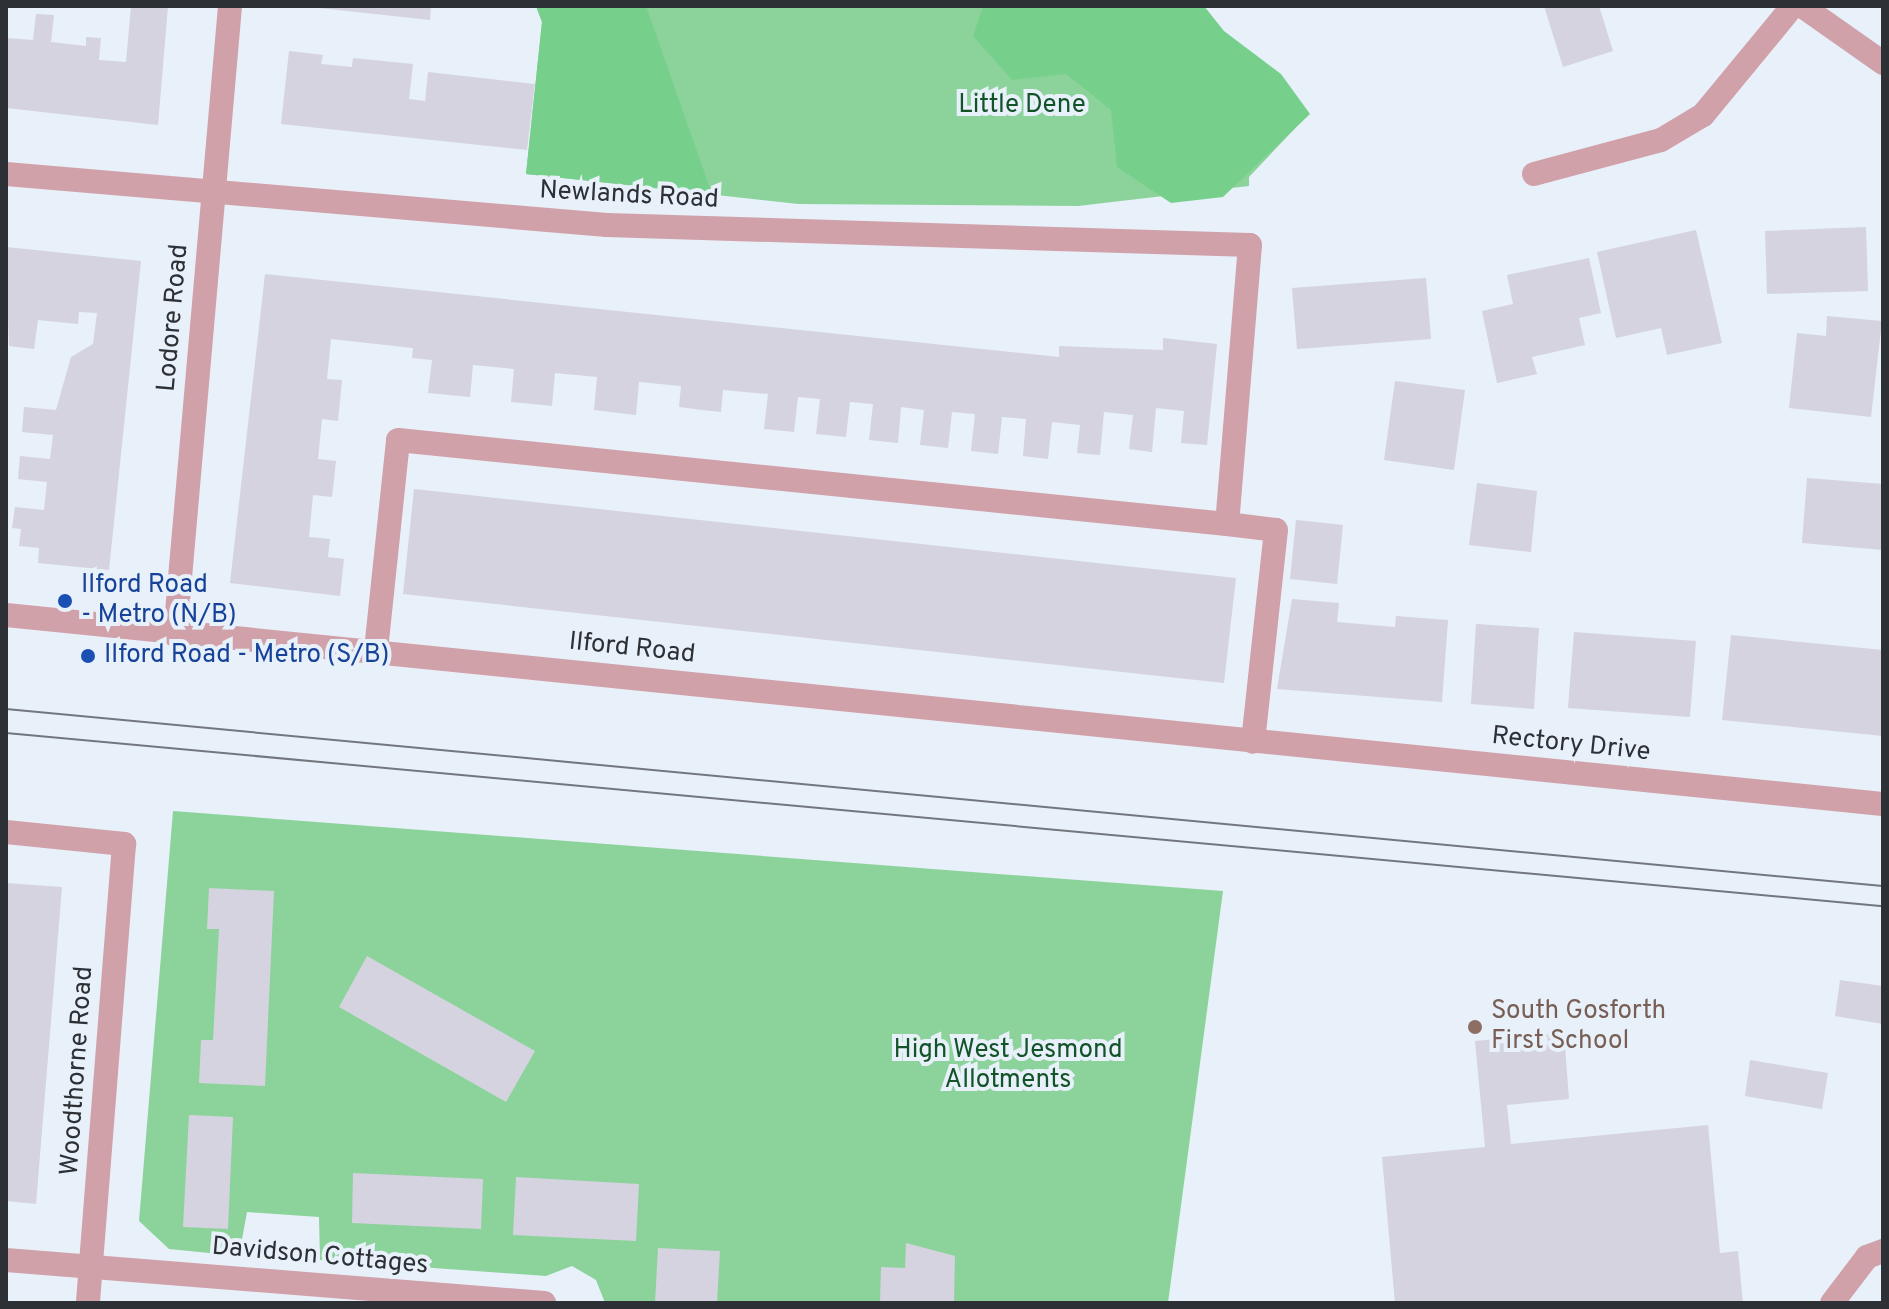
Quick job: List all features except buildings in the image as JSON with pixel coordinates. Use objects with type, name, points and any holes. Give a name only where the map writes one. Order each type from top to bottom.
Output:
[{"type":"street","name":"Lodore Road","points":[[175,635],[230,6]]},
{"type":"street","points":[[1534,174],[1661,140],[1703,115],[1793,6]]},
{"type":"street","points":[[1802,6],[1883,63]]},
{"type":"street","name":"Newlands Road","points":[[6,174],[213,195],[607,225],[1250,245],[1227,524]]},
{"type":"street","points":[[376,650],[398,440],[1227,524],[1276,530],[1253,742]]},
{"type":"street","name":"Ilford Road","points":[[6,615],[175,635],[376,650],[1253,742]]},
{"type":"street","name":"Rectory Drive","points":[[1253,742],[1883,804]]},
{"type":"street","name":"Woodthorne Road","points":[[6,832],[124,844],[88,1303]]},
{"type":"street","points":[[1832,1303],[1867,1257],[1883,1251]]},
{"type":"street","name":"Davidson Cottages","points":[[6,1260],[544,1303]]},
{"type":"green space","name":"Little Dene","points":[[536,6],[1201,6],[1302,121],[1249,177],[1249,186],[1078,206],[798,204],[526,174],[542,22]]},
{"type":"green space","points":[[536,6],[646,6],[712,194],[526,174],[542,22]]},
{"type":"green space","points":[[983,6],[1204,6],[1224,31],[1281,74],[1310,114],[1223,197],[1171,203],[1117,167],[1111,110],[1066,74],[1012,80],[973,36]]},
{"type":"green space","name":"High West Jesmond Allotments","points":[[173,811],[1223,891],[1168,1303],[605,1303],[596,1280],[572,1266],[546,1276],[320,1260],[319,1217],[247,1212],[239,1256],[169,1249],[139,1221]]},
{"type":"tram line","points":[[6,709],[1883,886]]},
{"type":"tram line","points":[[6,733],[1883,906]]},
{"type":"place","name":"Ilford Road - Metro (N/B)","points":[[65,601]]},
{"type":"place","name":"Ilford Road - Metro (S/B)","points":[[88,656]]},
{"type":"place","name":"South Gosforth First School","points":[[1475,1027]]}]
